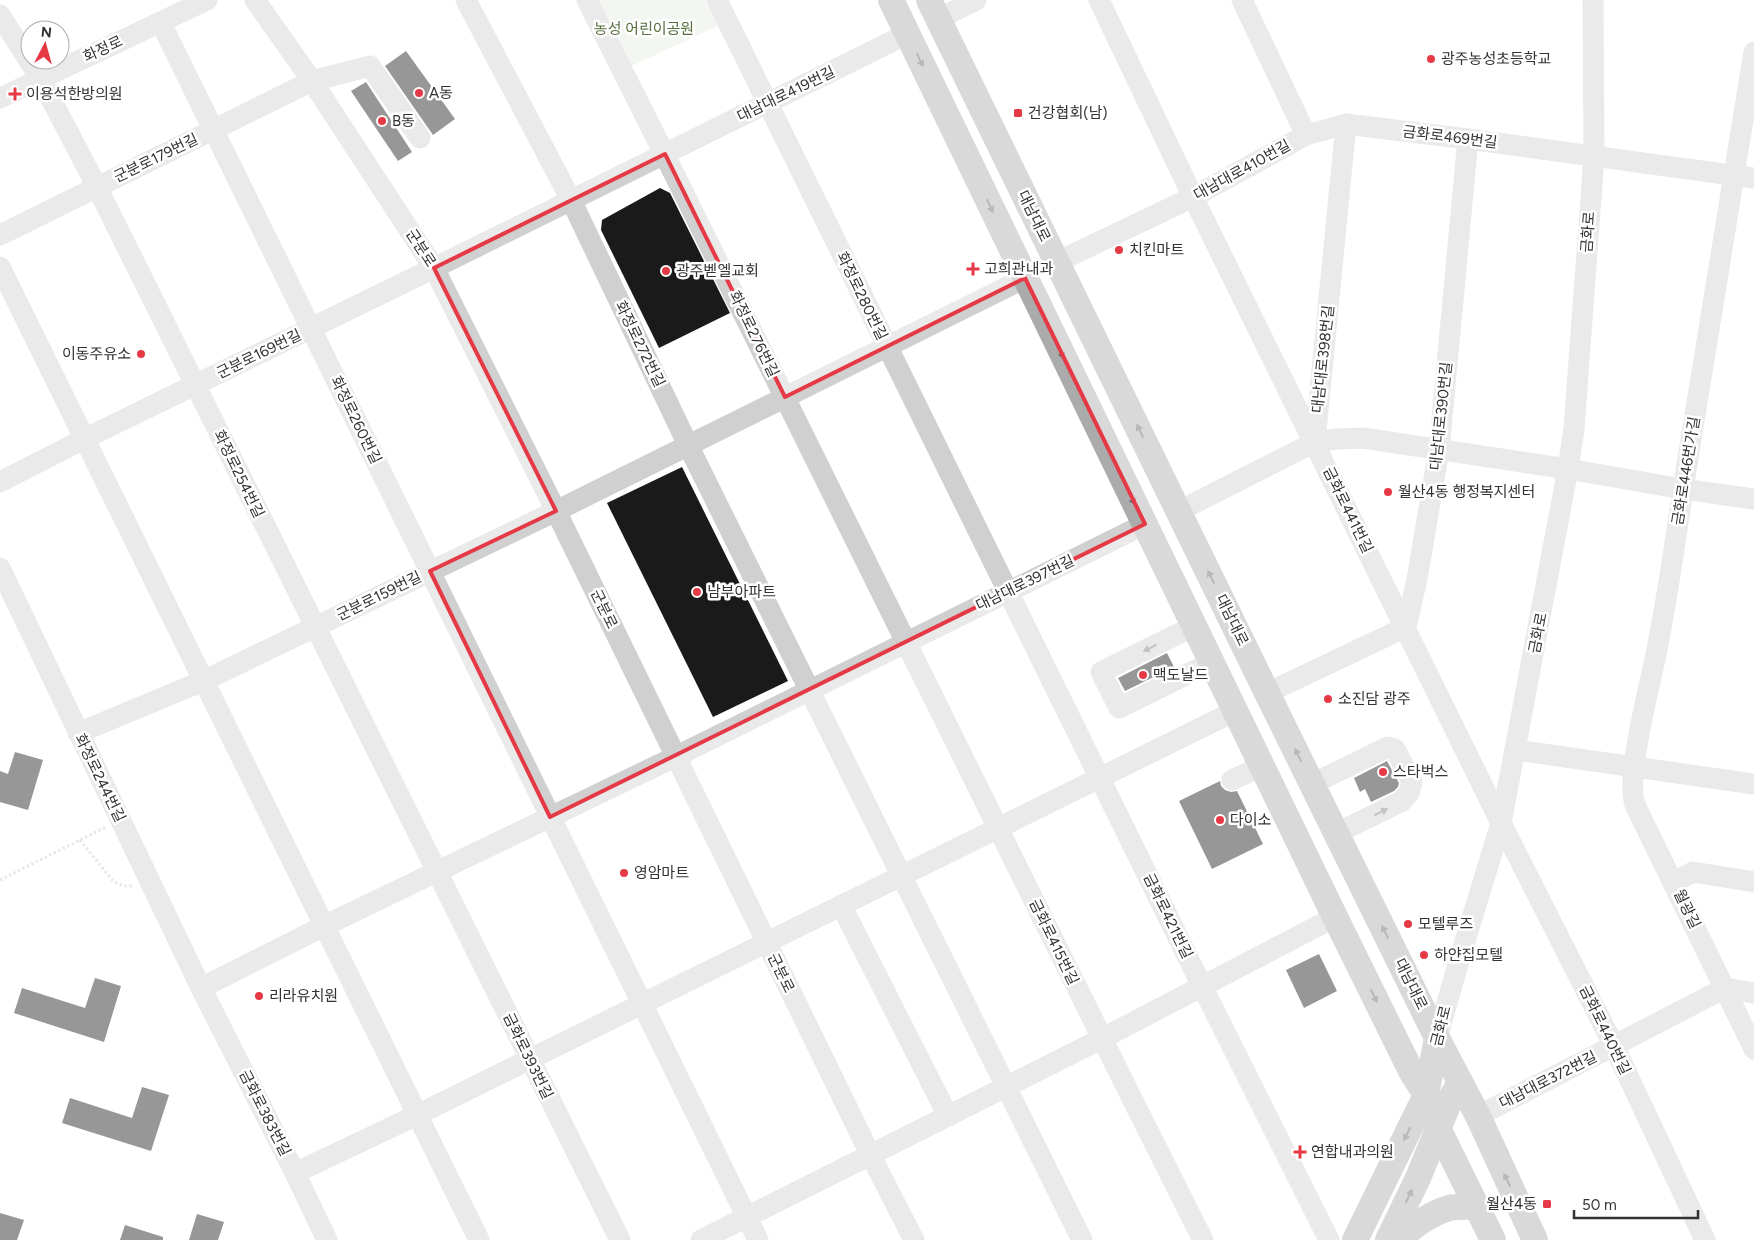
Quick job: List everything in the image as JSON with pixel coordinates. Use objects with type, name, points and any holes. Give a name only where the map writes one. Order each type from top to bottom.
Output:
[{"type":"main road","points":[[891,0],[1335,917],[1411,1071],[1426,1095],[1438,1128],[1493,1240]]},
{"type":"main road","name":"대남대로","points":[[933,9],[1267,693],[1437,1038],[1478,1116],[1535,1240]]},
{"type":"main road","name":"금화로","points":[[1355,1240],[1426,1095],[1437,1038]]},
{"type":"main road","points":[[1388,1240],[1418,1178],[1438,1128],[1460,1082]]},
{"type":"main road","points":[[1398,1240],[1428,1217],[1451,1208],[1477,1207]]},
{"type":"street","name":"화정로","points":[[0,98],[207,0]]},
{"type":"street","name":"군분로","points":[[255,0],[312,81],[434,268],[677,756],[766,942],[914,1240]]},
{"type":"street","name":"화정로272번길","points":[[466,0],[571,200],[688,445],[1082,1240]]},
{"type":"street","name":"화정로276번길","points":[[587,0],[906,642]]},
{"type":"street","name":"화정로280번길","points":[[717,0],[1008,592]]},
{"type":"street","points":[[933,9],[976,0]]},
{"type":"street","name":"금화로441번길","points":[[1099,0],[1502,823]]},
{"type":"street","name":"금화로","points":[[1437,1038],[1502,823],[1568,469],[1574,429],[1594,157],[1593,0]]},
{"type":"street","name":"대남대로410번길","points":[[1057,262],[1194,197],[1306,135],[1245,7]]},
{"type":"street","name":"화정로254번길","points":[[0,15],[40,78],[97,187],[437,871]]},
{"type":"street","name":"화정로260번길","points":[[161,23],[758,1240]]},
{"type":"street","name":"대남대로419번길","points":[[571,200],[907,34]]},
{"type":"street","name":"금화로446번가길","points":[[1633,766],[1663,620],[1683,489],[1744,176],[1754,52]]},
{"type":"street","name":"군분로179번길","points":[[0,235],[312,81],[370,66],[420,138]]},
{"type":"street","name":"금화로469번길","points":[[1306,135],[1346,124],[1744,176]]},
{"type":"street","name":"대남대로398번길","points":[[1315,442],[1346,124]]},
{"type":"street","name":"대남대로390번길","points":[[1406,628],[1417,579],[1439,450],[1468,139]]},
{"type":"street","name":"군분로169번길","points":[[0,482],[571,200]]},
{"type":"street","points":[[0,267],[479,1240]]},
{"type":"street","name":"군분로159번길","points":[[78,733],[203,681],[556,511],[1025,278]]},
{"type":"street","points":[[1179,511],[1315,442],[1337,438],[1363,438],[1754,499]]},
{"type":"street","name":"대남대로397번길","points":[[201,988],[324,926],[677,756],[1145,524]]},
{"type":"street","name":"화정로244번길","points":[[0,568],[201,988]]},
{"type":"street","name":"금화로421번길","points":[[1008,592],[1329,1240]]},
{"type":"street","points":[[1194,626],[1101,672],[1119,708],[1212,662]]},
{"type":"street","points":[[1267,693],[1406,628]]},
{"type":"street","name":"금화로415번길","points":[[906,642],[1101,1039],[1203,1240]]},
{"type":"street","points":[[295,1173],[417,1115],[1235,711]]},
{"type":"street","points":[[1312,784],[1388,747],[1395,749],[1404,765],[1412,782],[1409,793],[1402,801],[1337,833]]},
{"type":"street","points":[[1516,750],[1754,784]]},
{"type":"street","points":[[1232,780],[1262,766]]},
{"type":"street","name":"월광길","points":[[1633,766],[1633,801],[1754,1049]]},
{"type":"street","name":"금화로440번길","points":[[1502,823],[1614,1046],[1705,1240]]},
{"type":"street","name":"금화로393번길","points":[[437,871],[620,1240]]},
{"type":"street","points":[[1674,882],[1693,872],[1754,882]]},
{"type":"street","points":[[840,906],[948,1116]]},
{"type":"street","points":[[702,1240],[1101,1039],[1335,917]]},
{"type":"street","name":"금화로383번길","points":[[201,988],[327,1240]]},
{"type":"street","points":[[1725,988],[1754,993]]},
{"type":"street","name":"대남대로372번길","points":[[1478,1116],[1725,988]]},
{"type":"path","points":[[0,880],[120,820]]},
{"type":"path","points":[[80,840],[118,884],[128,886],[152,885]]},
{"type":"highlighted area","points":[[665,154],[785,397],[1025,278],[1145,524],[550,817],[430,571],[556,511],[434,268]]},
{"type":"green space","name":"농성 어린이공원","points":[[598,0],[705,0],[718,26],[629,67]]},
{"type":"building","name":"A동","points":[[406,51],[455,119],[433,135],[385,66]]},
{"type":"building","name":"B동","points":[[366,82],[412,152],[398,161],[351,91]]},
{"type":"building","name":"광주벧엘교회","points":[[660,188],[670,193],[730,313],[659,348],[601,230],[602,220]]},
{"type":"building","name":"남부아파트","points":[[682,467],[788,681],[713,717],[607,503]]},
{"type":"building","points":[[1167,653],[1174,667],[1125,691],[1118,678]]},
{"type":"building","points":[[15,752],[43,760],[28,810],[0,802],[0,771],[8,774]]},
{"type":"building","points":[[1387,761],[1399,783],[1398,787],[1394,791],[1371,802],[1365,789],[1360,792],[1354,778]]},
{"type":"building","name":"다이소","points":[[1220,781],[1221,786],[1225,790],[1237,791],[1263,844],[1212,869],[1179,801]]},
{"type":"building","points":[[1319,954],[1337,991],[1304,1008],[1286,970]]},
{"type":"building","points":[[95,978],[121,986],[104,1042],[14,1013],[22,988],[85,1008]]},
{"type":"building","points":[[142,1087],[169,1095],[151,1151],[62,1123],[70,1098],[132,1118]]},
{"type":"building","points":[[0,1213],[24,1220],[17,1240],[0,1240]]},
{"type":"building","points":[[197,1214],[224,1222],[218,1240],[189,1240]]},
{"type":"building","points":[[125,1225],[163,1237],[163,1240],[120,1240]]},
{"type":"place","name":"광주농성초등학교","points":[[1431,59]]},
{"type":"place","name":"A동","points":[[419,93]]},
{"type":"place","name":"이용석한방의원","points":[[15,94]]},
{"type":"place","name":"건강협회(남)","points":[[1018,113]]},
{"type":"place","name":"B동","points":[[382,121]]},
{"type":"place","name":"치킨마트","points":[[1119,250]]},
{"type":"place","name":"고희관내과","points":[[973,269]]},
{"type":"place","name":"광주벧엘교회","points":[[666,271]]},
{"type":"place","name":"이동주유소","points":[[141,354]]},
{"type":"place","name":"월산4동 행정복지센터","points":[[1388,492]]},
{"type":"place","name":"남부아파트","points":[[697,592]]},
{"type":"place","name":"맥도날드","points":[[1143,675]]},
{"type":"place","name":"소진담 광주","points":[[1328,699]]},
{"type":"place","name":"스타벅스","points":[[1383,772]]},
{"type":"place","name":"다이소","points":[[1220,820]]},
{"type":"place","name":"영암마트","points":[[624,873]]},
{"type":"place","name":"모텔루즈","points":[[1408,924]]},
{"type":"place","name":"하얀집모텔","points":[[1424,955]]},
{"type":"place","name":"리라유치원","points":[[259,996]]},
{"type":"place","name":"연합내과의원","points":[[1300,1152]]},
{"type":"place","name":"월산4동","points":[[1547,1204]]}]
